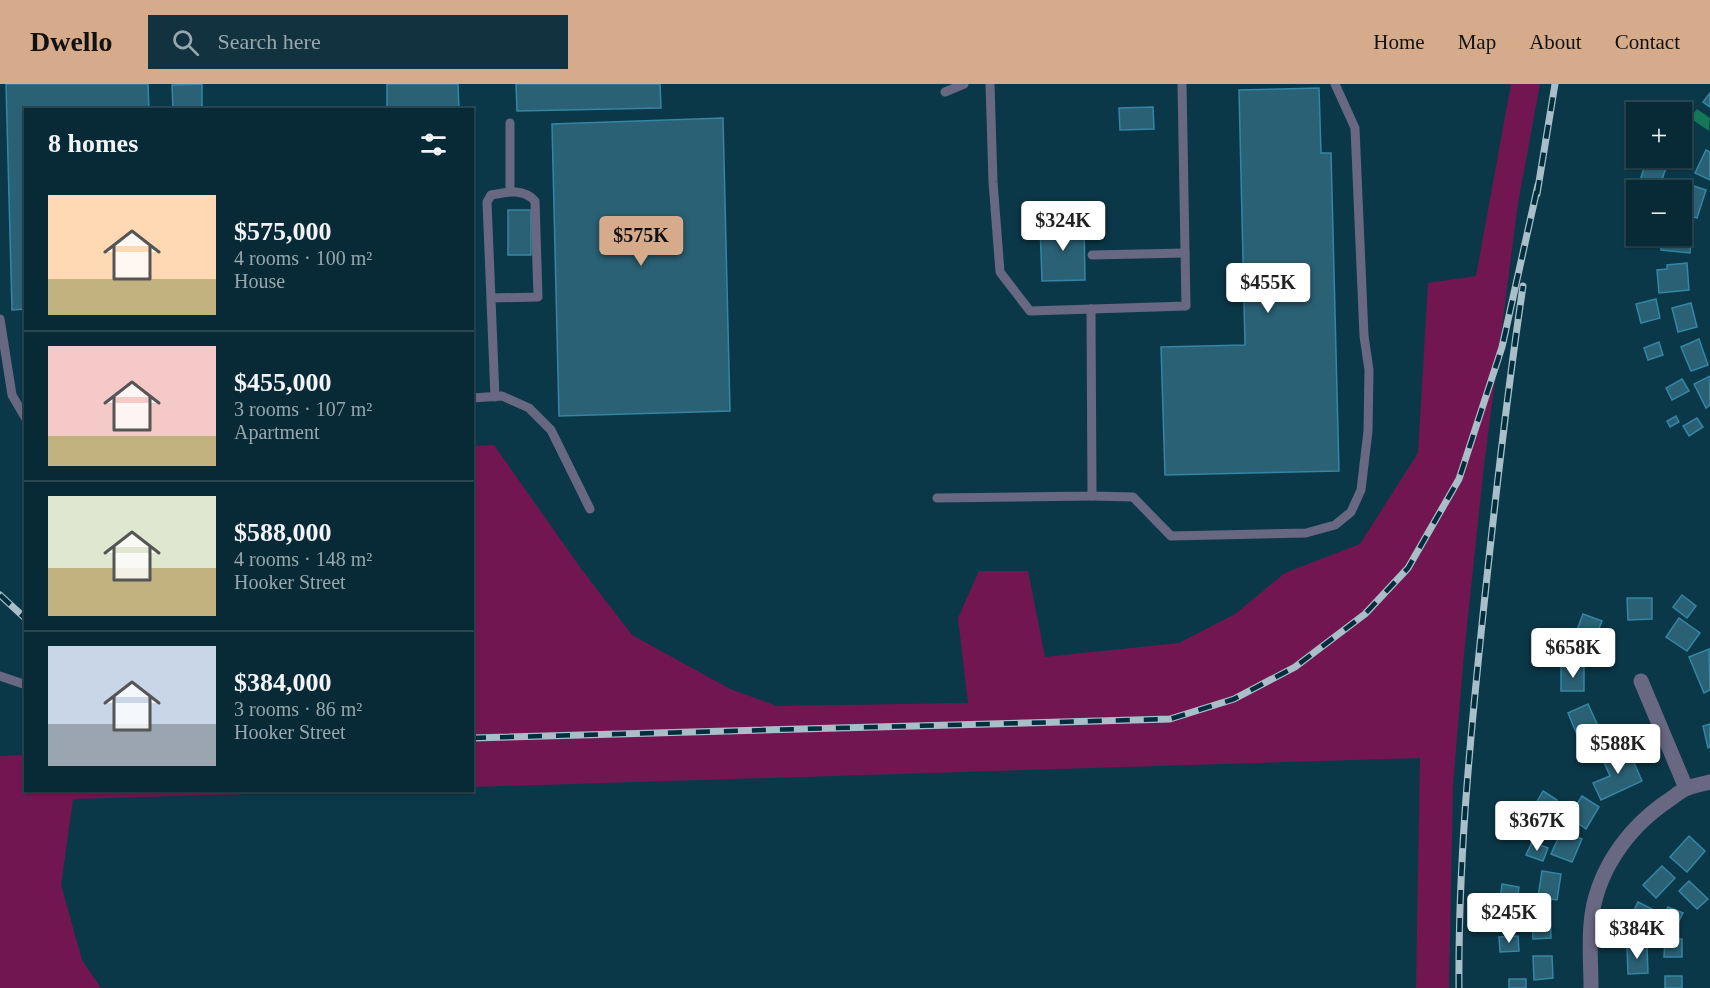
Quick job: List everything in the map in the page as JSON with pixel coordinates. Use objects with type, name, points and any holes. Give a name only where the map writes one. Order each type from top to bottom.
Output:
[{"type":"street","points":[[1641,681],[1686,788]]},
{"type":"street","points":[[1591,988],[1591,923],[1596,897],[1617,851],[1633,829],[1657,808],[1686,788],[1710,782]]},
{"type":"lane","points":[[945,92],[964,84]]},
{"type":"lane","points":[[990,84],[993,182],[1000,272],[1030,311],[1186,306],[1182,84]]},
{"type":"lane","points":[[937,498],[1133,497],[1171,536],[1306,534],[1335,525],[1351,512],[1361,490],[1366,462],[1369,370],[1364,336],[1355,128],[1335,84]]},
{"type":"lane","points":[[510,123],[510,191]]},
{"type":"lane","points":[[491,298],[538,297],[535,201],[528,194],[510,191],[491,195],[487,202],[495,396]]},
{"type":"lane","points":[[1092,255],[1185,253]]},
{"type":"lane","points":[[1091,309],[1092,496]]},
{"type":"lane","points":[[0,319],[12,395],[24,416]]},
{"type":"lane","points":[[474,398],[502,396],[529,408],[551,430],[590,509]]},
{"type":"lane","points":[[0,676],[24,684]]},
{"type":"shaded area","points":[[1511,84],[1540,84],[1518,203],[1484,465],[1464,654],[1453,785],[1449,988],[1416,988],[1420,758],[474,787],[474,446],[494,445],[582,570],[632,635],[730,689],[777,706],[968,703],[958,618],[979,571],[1028,571],[1045,657],[1179,643],[1235,614],[1285,573],[1360,544],[1418,453],[1428,283],[1476,276]]},
{"type":"shaded area","points":[[1697,109],[1710,118],[1709,131],[1692,119]]},
{"type":"shaded area","points":[[24,755],[24,792],[322,792],[73,799],[61,885],[82,960],[101,988],[0,988],[0,756]]},
{"type":"building","points":[[6,84],[148,84],[149,108],[24,108],[24,309],[12,310]]},
{"type":"building","points":[[202,84],[202,108],[173,108],[172,85]]},
{"type":"building","points":[[387,84],[458,84],[459,108],[387,108]]},
{"type":"building","points":[[516,84],[660,84],[661,108],[517,111]]},
{"type":"building","points":[[1319,88],[1321,153],[1331,153],[1339,471],[1165,475],[1161,347],[1245,345],[1239,90]]},
{"type":"building","points":[[1710,93],[1710,107],[1703,102]]},
{"type":"building","points":[[1153,107],[1154,129],[1120,130],[1119,108]]},
{"type":"building","points":[[723,118],[730,411],[559,416],[552,124]]},
{"type":"building","points":[[1706,150],[1710,152],[1710,180],[1695,173]]},
{"type":"building","points":[[1644,168],[1666,168],[1662,180],[1640,180]]},
{"type":"building","points":[[1692,185],[1706,190],[1697,218],[1692,216]]},
{"type":"building","points":[[508,210],[531,210],[531,255],[508,255]]},
{"type":"building","points":[[1084,223],[1085,280],[1042,281],[1040,224]]},
{"type":"building","points":[[1651,246],[1691,246],[1690,253],[1661,250],[1661,247]]},
{"type":"building","points":[[1687,263],[1689,290],[1659,293],[1657,270],[1667,269],[1667,265]]},
{"type":"building","points":[[1656,299],[1660,318],[1641,323],[1636,304]]},
{"type":"building","points":[[1691,303],[1697,327],[1678,332],[1672,308]]},
{"type":"building","points":[[1699,339],[1708,365],[1691,371],[1681,347]]},
{"type":"building","points":[[1659,342],[1663,355],[1648,360],[1644,348]]},
{"type":"building","points":[[1710,376],[1710,405],[1706,408],[1694,384]]},
{"type":"building","points":[[1682,379],[1689,391],[1672,400],[1666,388]]},
{"type":"building","points":[[1676,416],[1679,422],[1670,427],[1667,421]]},
{"type":"building","points":[[1697,418],[1703,427],[1689,436],[1683,426]]},
{"type":"building","points":[[1682,595],[1696,606],[1687,618],[1673,607]]},
{"type":"building","points":[[1627,598],[1652,598],[1652,619],[1628,620]]},
{"type":"building","points":[[1583,614],[1602,621],[1587,658],[1569,651]]},
{"type":"building","points":[[1679,618],[1700,633],[1687,651],[1666,637]]},
{"type":"building","points":[[1709,649],[1710,690],[1704,693],[1689,657]]},
{"type":"building","points":[[1561,666],[1584,666],[1584,691],[1561,691]]},
{"type":"building","points":[[1588,704],[1599,728],[1578,737],[1568,713]]},
{"type":"building","points":[[1710,724],[1710,747],[1708,748],[1703,726]]},
{"type":"building","points":[[1628,749],[1642,781],[1601,800],[1593,783],[1610,776],[1603,760]]},
{"type":"building","points":[[1543,791],[1557,800],[1548,814],[1535,805]]},
{"type":"building","points":[[1582,796],[1599,807],[1586,829],[1569,817]]},
{"type":"building","points":[[1562,830],[1582,839],[1572,862],[1551,854]]},
{"type":"building","points":[[1689,836],[1705,851],[1687,872],[1670,857]]},
{"type":"building","points":[[1532,842],[1548,848],[1543,861],[1526,855]]},
{"type":"building","points":[[1662,866],[1675,878],[1656,898],[1643,885]]},
{"type":"building","points":[[1542,871],[1561,874],[1557,900],[1538,897]]},
{"type":"building","points":[[1689,881],[1708,899],[1697,909],[1679,891]]},
{"type":"building","points":[[1502,884],[1519,887],[1517,902],[1500,899]]},
{"type":"building","points":[[1638,902],[1656,911],[1645,935],[1626,926]]},
{"type":"building","points":[[1668,907],[1683,913],[1678,923],[1663,917]]},
{"type":"building","points":[[1532,913],[1550,913],[1551,938],[1533,939]]},
{"type":"building","points":[[1518,936],[1519,951],[1500,952],[1499,937]]},
{"type":"building","points":[[1665,939],[1682,939],[1682,957],[1664,957]]},
{"type":"building","points":[[1647,946],[1648,973],[1628,974],[1627,947]]},
{"type":"building","points":[[1533,956],[1552,956],[1553,978],[1534,980]]},
{"type":"building","points":[[1665,976],[1682,976],[1682,988],[1665,988]]},
{"type":"building","points":[[1509,979],[1526,979],[1526,988],[1509,988]]},
{"type":"railway","points":[[1537,194],[1555,84]]},
{"type":"railway","points":[[474,738],[1170,719],[1234,699],[1295,667],[1365,614],[1408,568],[1459,479],[1502,347],[1538,185]]},
{"type":"railway","points":[[1459,988],[1462,855],[1472,722],[1500,459],[1523,286]]},
{"type":"railway","points":[[0,595],[24,617]]}]
